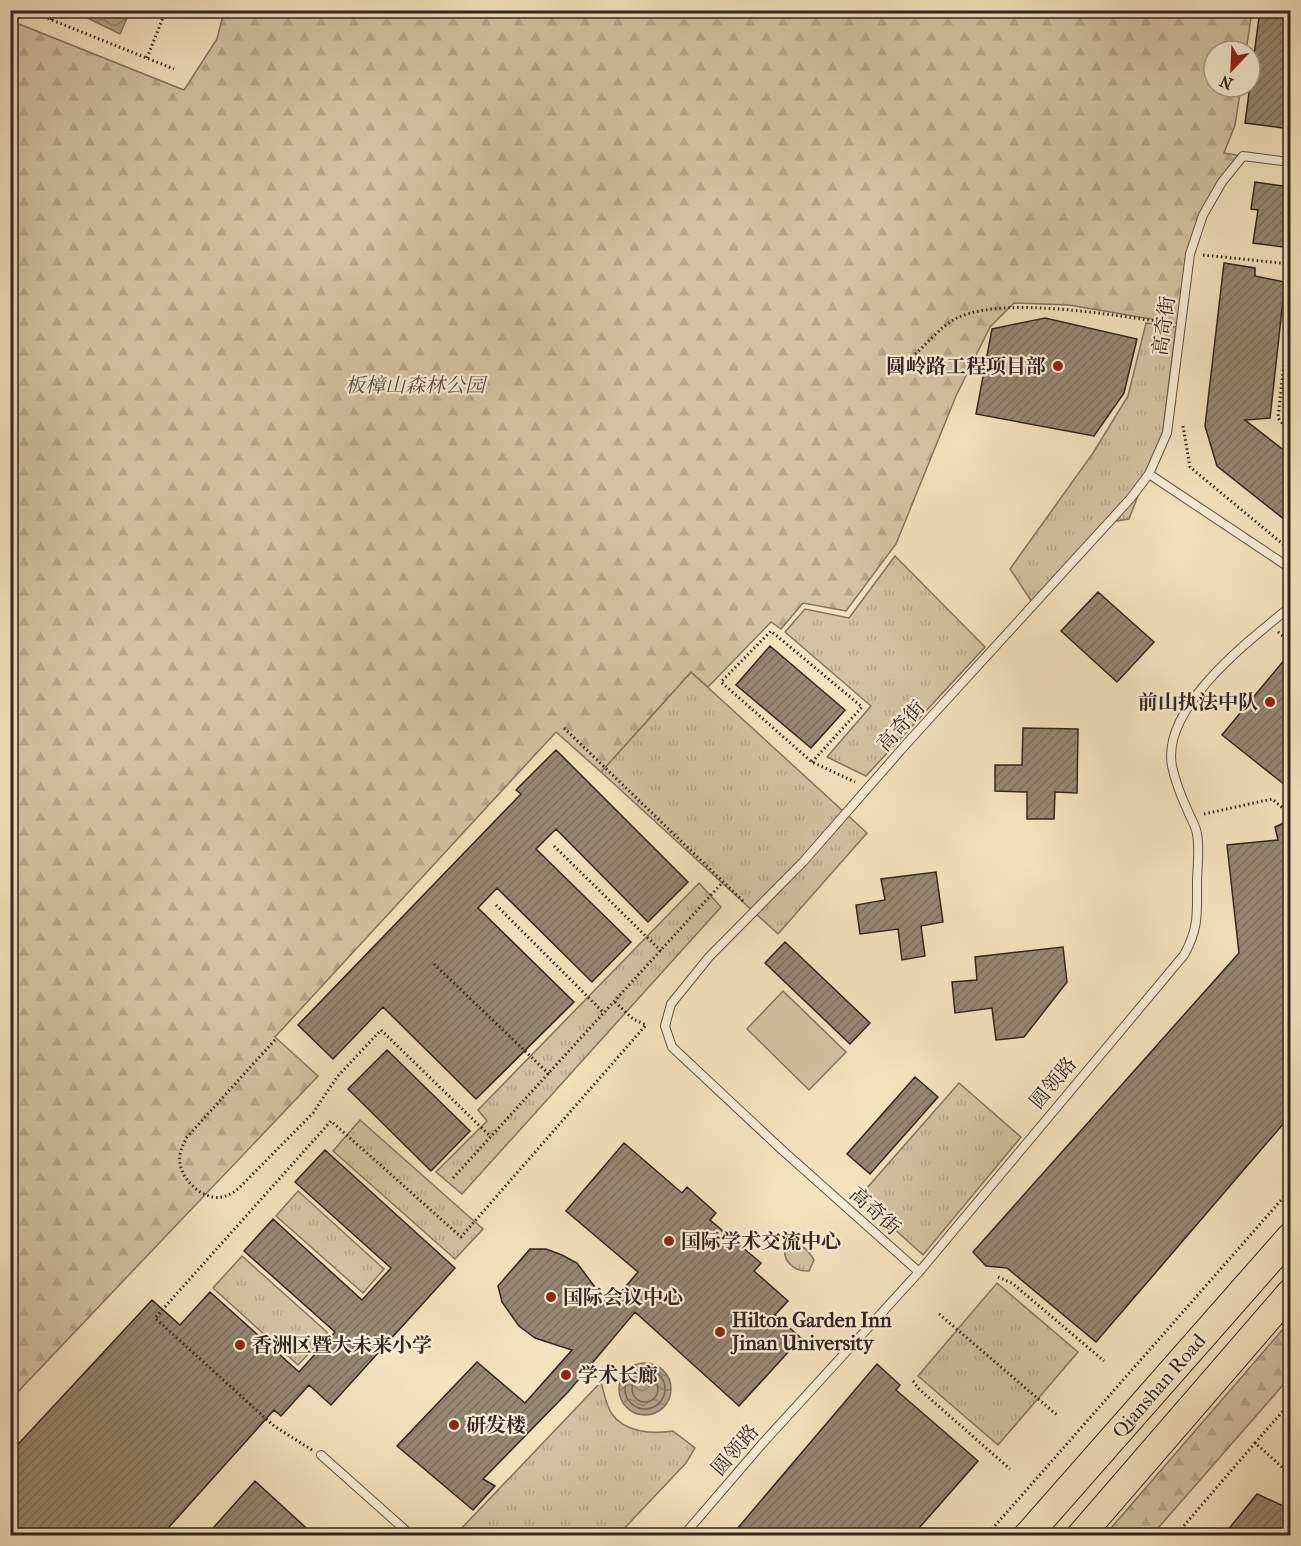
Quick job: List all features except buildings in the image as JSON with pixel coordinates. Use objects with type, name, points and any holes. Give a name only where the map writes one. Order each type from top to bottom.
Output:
[{"type":"main road","name":"Qianshan Road","points":[[1027,1536],[1290,1237]]},
{"type":"main road","name":"Qianshan Road","points":[[1080,1536],[1290,1293]]},
{"type":"lane","name":"高奇街","points":[[919,1272],[672,1047],[665,1026],[671,1004],[709,957],[803,862],[1088,547],[1149,474],[1167,433],[1190,254],[1203,215],[1222,182],[1243,156],[1290,162]]},
{"type":"lane","points":[[1149,474],[1290,568]]},
{"type":"lane","name":"圆领路","points":[[683,1536],[762,1444],[919,1272],[1184,955],[1194,938],[1197,922],[1197,833],[1172,765],[1172,748],[1180,720],[1196,695],[1225,663],[1290,607]]},
{"type":"lane","points":[[321,1455],[412,1536]]},
{"type":"path","points":[[27,10],[174,69]]},
{"type":"path","points":[[51,20],[55,10]]},
{"type":"path","points":[[147,58],[166,10]]},
{"type":"path","points":[[1190,254],[1290,264]]},
{"type":"path","points":[[1290,307],[1278,418],[1290,433]]},
{"type":"path","points":[[912,357],[955,319],[977,310],[1015,308],[1068,310],[1181,324]]},
{"type":"path","points":[[1170,404],[1183,426],[1190,467],[1290,550]]},
{"type":"path","points":[[812,762],[862,707],[771,631],[721,682],[812,762],[868,788]]},
{"type":"path","points":[[564,728],[754,912]]},
{"type":"path","points":[[1191,818],[1272,799],[1290,814]]},
{"type":"path","points":[[554,846],[661,951]]},
{"type":"path","points":[[453,1178],[723,882]]},
{"type":"path","points":[[496,905],[604,1013]]},
{"type":"path","points":[[434,964],[549,1074]]},
{"type":"path","points":[[614,1002],[633,1019],[646,1025],[665,1026]]},
{"type":"path","points":[[321,1455],[274,1426],[155,1318],[331,1120],[461,1237],[646,1025]]},
{"type":"path","points":[[274,1040],[188,1137],[182,1147],[179,1157],[186,1179],[204,1194],[213,1198],[223,1197],[239,1188],[313,1113],[337,1077],[381,1030],[491,1137]]},
{"type":"path","points":[[986,1536],[1290,1190]]},
{"type":"path","points":[[999,1276],[1012,1283],[1104,1361]]},
{"type":"path","points":[[939,1314],[1057,1416]]},
{"type":"path","points":[[913,1381],[919,1389],[1010,1469]]},
{"type":"path","points":[[1175,1536],[1290,1403]]},
{"type":"path","points":[[1255,1443],[1290,1474]]},
{"type":"green space","name":"板樟山森林公园","points":[[224,11],[1252,11],[1248,39],[1202,39],[1202,99],[1239,99],[1235,125],[1224,153],[1243,156],[1222,182],[1190,254],[1180,324],[1069,305],[1014,303],[990,327],[956,396],[896,544],[846,611],[803,603],[781,629],[771,622],[708,687],[691,672],[601,772],[556,732],[275,1037],[318,1076],[11,1399],[10,36],[19,24],[184,90],[217,39]]},
{"type":"green space","points":[[1146,323],[1176,327],[1163,431],[1129,519],[1104,523],[1032,602],[1010,569],[1093,453],[1128,396]]},
{"type":"green space","points":[[1290,359],[1290,424],[1284,416]]},
{"type":"green space","points":[[895,556],[985,647],[866,776],[827,757],[871,706],[785,632],[805,609],[849,618]]},
{"type":"green space","points":[[691,672],[867,833],[778,934],[601,772]]},
{"type":"green space","points":[[699,883],[721,907],[462,1194],[436,1172],[487,1121],[478,1110]]},
{"type":"green space","points":[[783,991],[846,1052],[809,1090],[747,1029]]},
{"type":"green space","points":[[959,1083],[1021,1137],[923,1255],[859,1197]]},
{"type":"green space","points":[[360,1120],[483,1229],[455,1259],[333,1151]]},
{"type":"green space","points":[[298,1191],[384,1269],[363,1293],[276,1216]]},
{"type":"green space","points":[[792,1242],[810,1253],[814,1260],[809,1271],[798,1270],[787,1261],[785,1246]]},
{"type":"green space","points":[[242,1256],[328,1333],[298,1365],[213,1288]]},
{"type":"green space","points":[[997,1283],[1078,1352],[998,1445],[918,1376]]},
{"type":"green space","points":[[1290,1321],[1290,1377],[1152,1535],[1105,1535]]},
{"type":"green space","points":[[601,1382],[610,1411],[624,1425],[648,1432],[673,1431],[695,1448],[686,1463],[618,1535],[462,1536],[458,1532]]},
{"type":"water","points":[[71,10],[130,10],[130,11],[120,34]]},
{"type":"water","points":[[640,1363],[650,1363],[664,1370],[671,1389],[664,1408],[650,1415],[640,1415],[630,1411],[623,1404],[619,1394],[619,1384],[623,1374],[630,1367]]},
{"type":"place","name":"圆岭路工程项目部","points":[[1058,366]]},
{"type":"place","name":"前山执法中队","points":[[1270,702]]},
{"type":"place","name":"国际学术交流中心","points":[[669,1241]]},
{"type":"place","name":"国际会议中心","points":[[551,1297]]},
{"type":"place","name":"Hilton Garden Inn Jinan University","points":[[720,1332]]},
{"type":"place","name":"香洲区暨大未来小学","points":[[240,1345]]},
{"type":"place","name":"学术长廊","points":[[566,1375]]},
{"type":"place","name":"研发楼","points":[[454,1425]]}]
